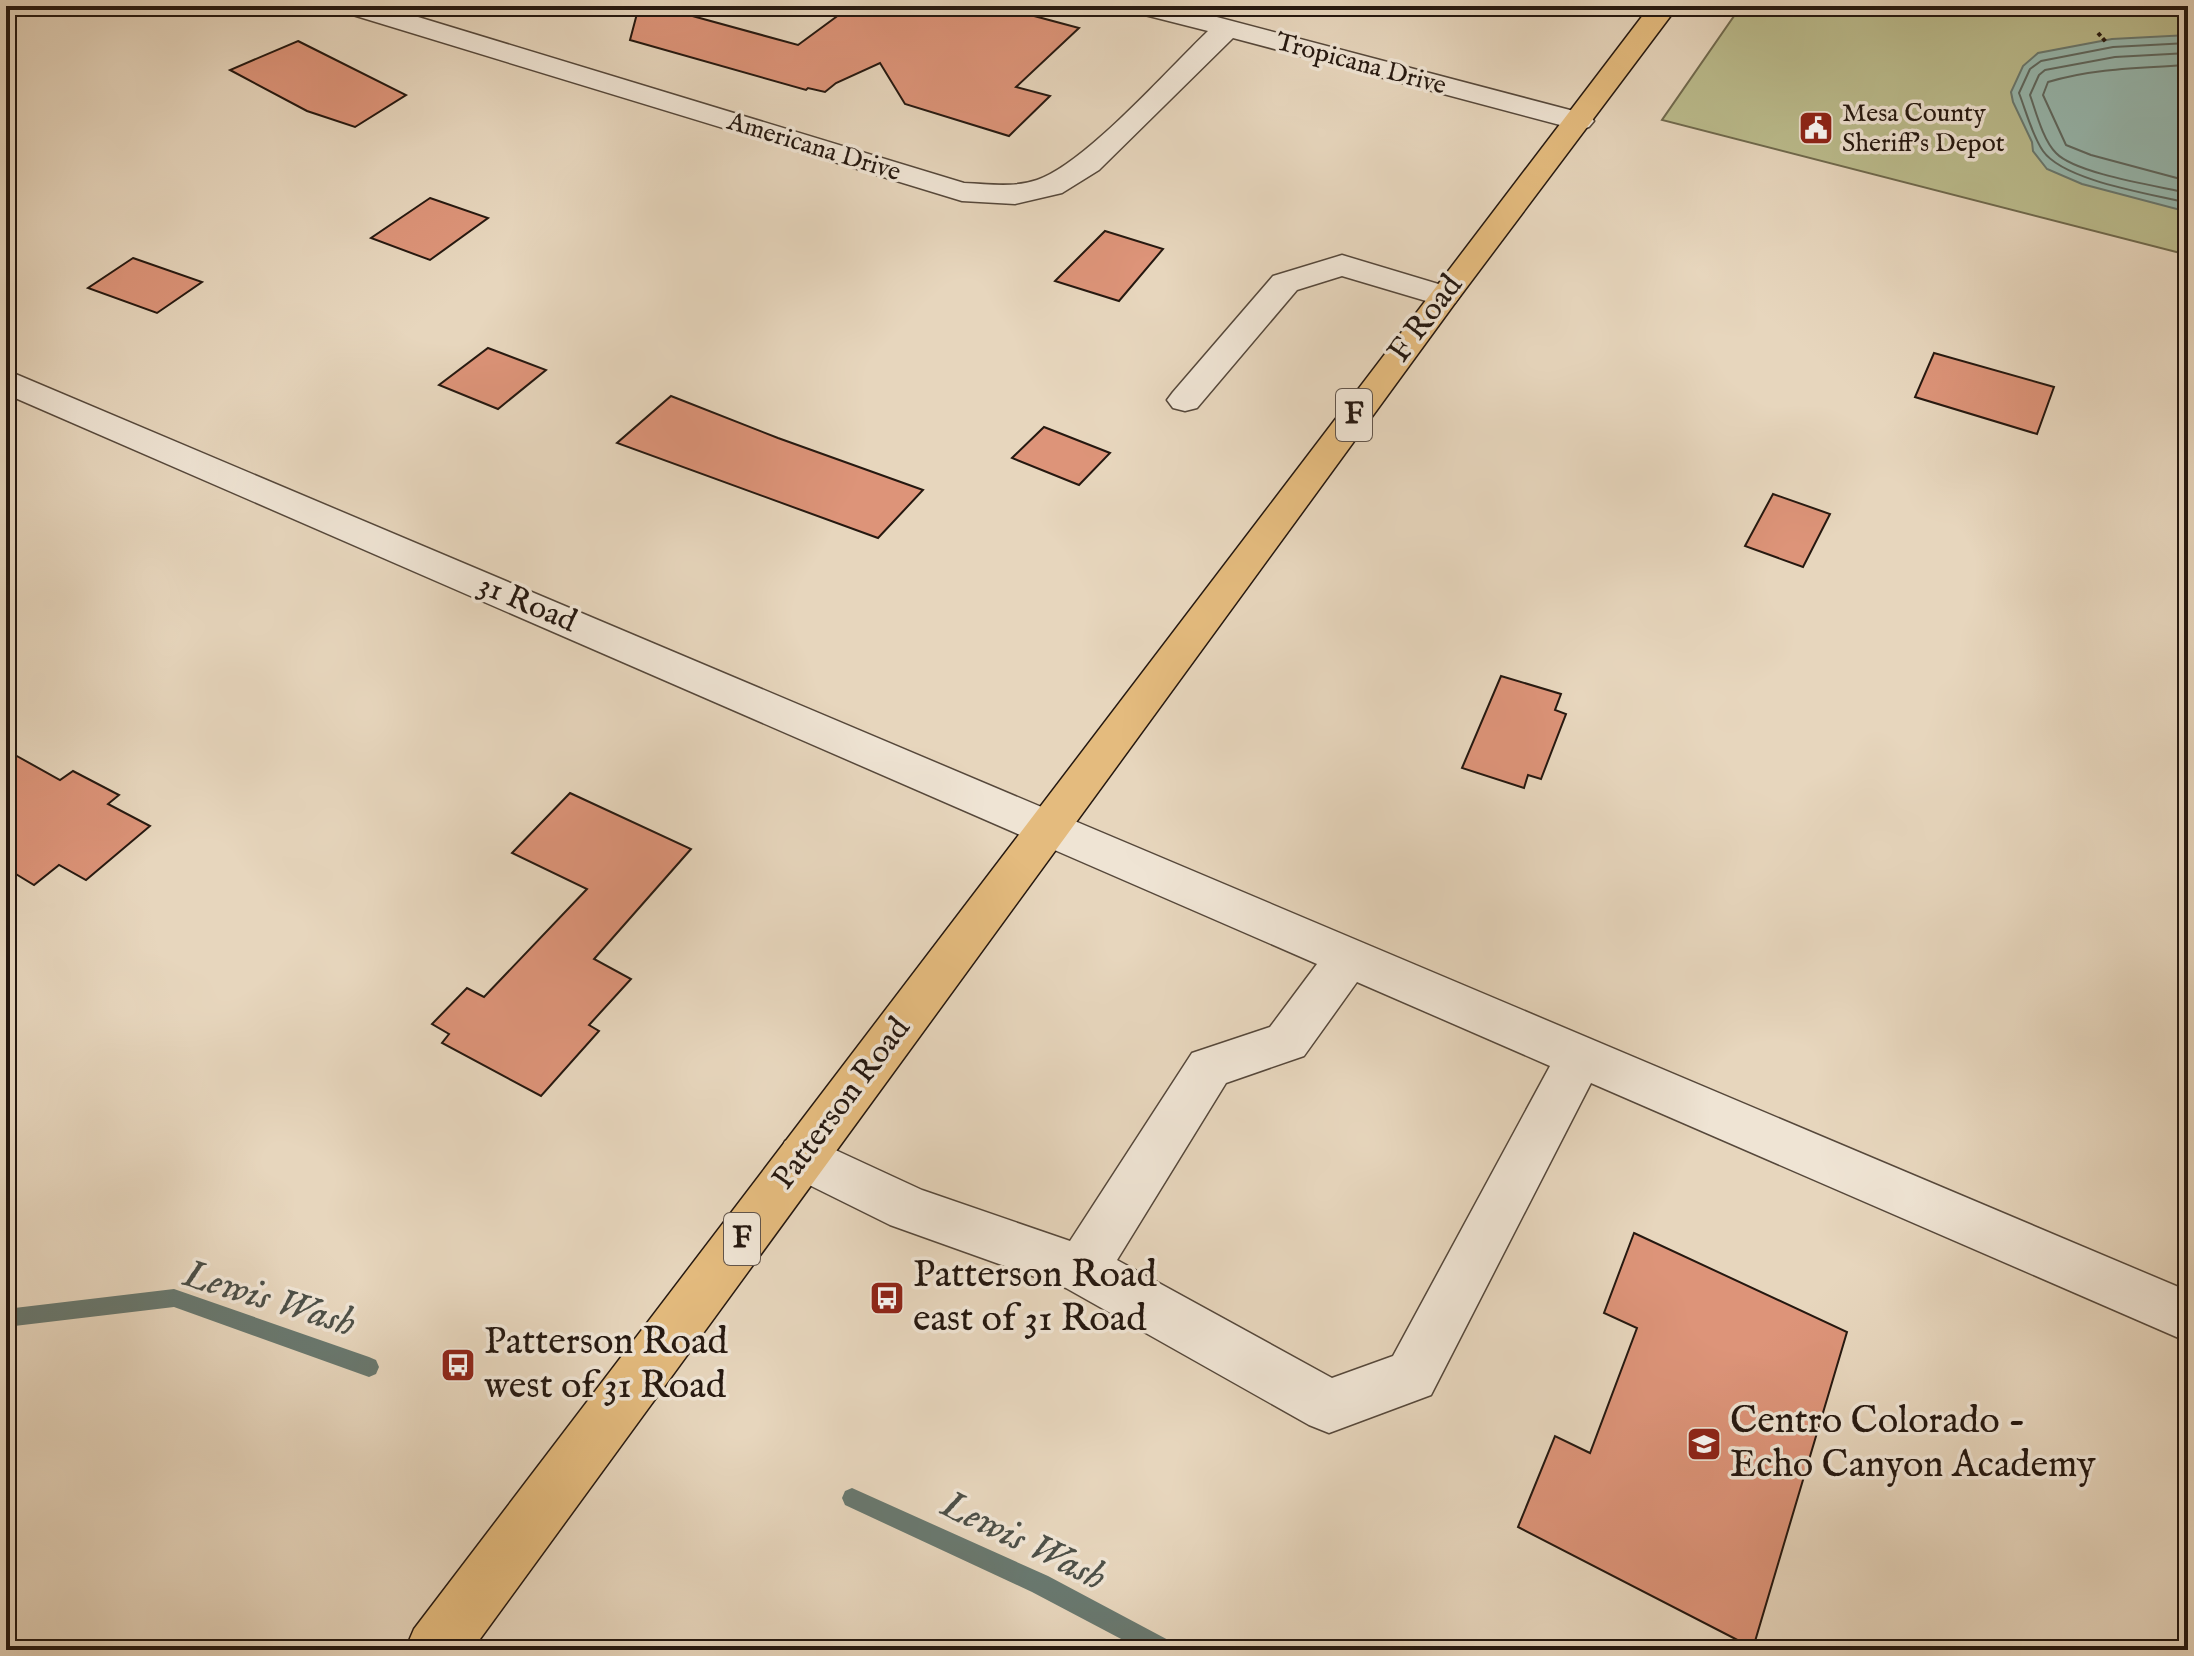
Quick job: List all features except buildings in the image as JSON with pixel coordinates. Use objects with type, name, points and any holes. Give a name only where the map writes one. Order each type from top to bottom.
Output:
[{"type":"main road","name":"F Road","points":[[1048,827],[1443,296],[1664,6]]},
{"type":"main road","name":"Patterson Road","points":[[435,1650],[1048,827]]},
{"type":"street","name":"Americana Drive","points":[[353,6],[962,192],[1015,195],[1051,186],[1088,164],[1227,28]]},
{"type":"street","name":"Tropicana Drive","points":[[1143,6],[1579,121]]},
{"type":"street","points":[[1185,400],[1285,283],[1342,265],[1443,296]]},
{"type":"street","name":"31 Road","points":[[6,381],[2188,1317]]},
{"type":"street","points":[[1082,1269],[1209,1068],[1287,1042],[1349,957]]},
{"type":"street","points":[[803,1157],[908,1209],[1082,1269],[1329,1406],[1412,1376],[1580,1056]]},
{"type":"path","points":[[2098,33],[2106,42]]},
{"type":"green space","points":[[1741,6],[2188,6],[2188,255],[1662,120]]},
{"type":"water","points":[[2188,35],[2188,212],[2082,184],[2047,169],[2033,151],[2032,142],[2013,102],[2011,92],[2023,66],[2038,53],[2112,39]]},
{"type":"waterway","name":"Lewis Wash","points":[[6,1318],[174,1298],[369,1367]]},
{"type":"waterway","name":"Lewis Wash","points":[[852,1498],[1040,1584],[1164,1650]]},
{"type":"place","name":"Mesa County Sheriff's Depot","points":[[1816,128]]},
{"type":"place","name":"Patterson Road east of 31 Road","points":[[887,1298]]},
{"type":"place","name":"Patterson Road west of 31 Road","points":[[458,1365]]},
{"type":"place","name":"Centro Colorado - Echo Canyon Academy","points":[[1704,1444]]}]
